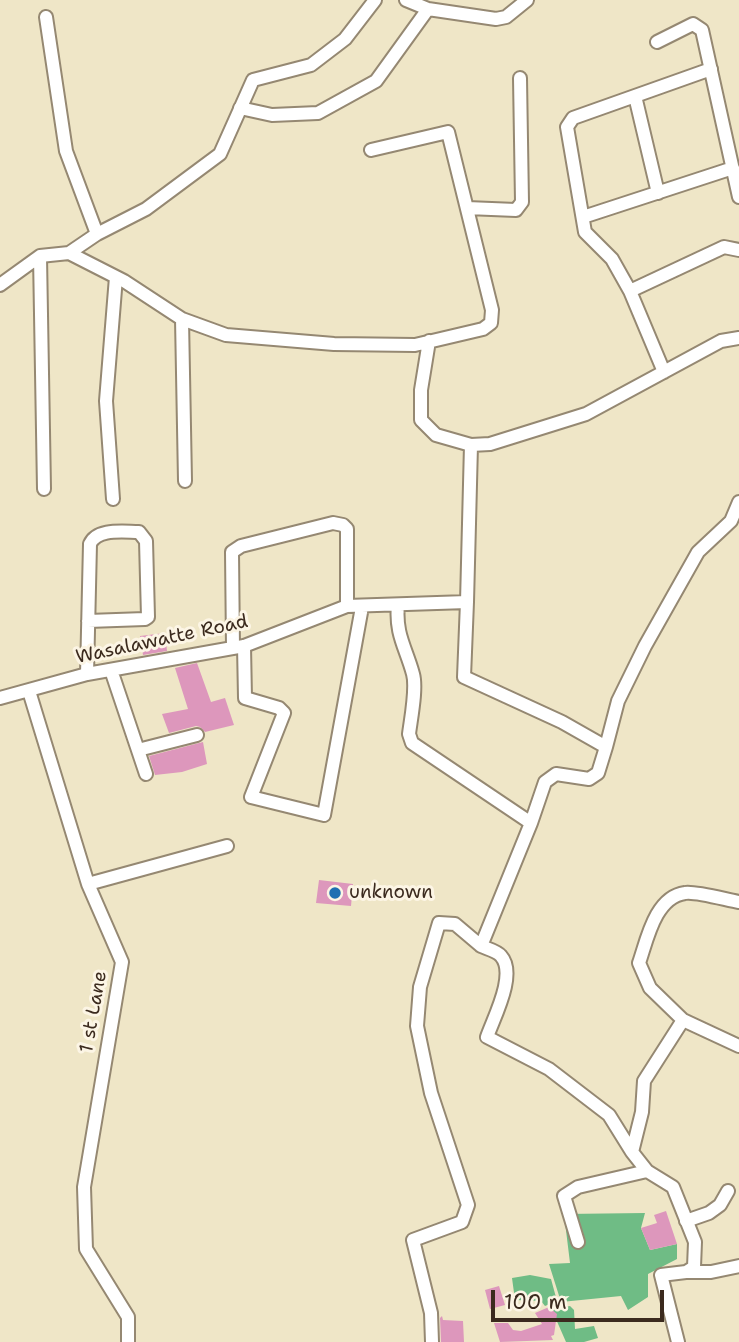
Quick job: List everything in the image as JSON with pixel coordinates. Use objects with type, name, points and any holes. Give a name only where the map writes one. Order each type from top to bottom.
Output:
[{"type":"street","points":[[0,285],[40,256],[69,253],[97,234],[146,209],[220,154],[253,80],[311,65],[345,39],[375,0]]},
{"type":"street","points":[[406,0],[428,9],[496,19],[506,17],[527,0]]},
{"type":"street","points":[[240,108],[272,115],[318,113],[376,81],[428,9]]},
{"type":"street","points":[[46,17],[66,151],[97,234]]},
{"type":"street","points":[[657,42],[693,24],[702,30],[739,197]]},
{"type":"street","points":[[664,372],[630,291],[612,259],[585,232],[567,127],[573,118],[711,69]]},
{"type":"street","points":[[467,208],[516,210],[522,202],[520,78]]},
{"type":"street","points":[[635,96],[658,193]]},
{"type":"street","points":[[69,253],[116,277],[183,319],[226,335],[334,344],[415,345],[483,329],[491,323],[492,310],[448,132],[371,150]]},
{"type":"street","points":[[583,217],[733,168]]},
{"type":"street","points":[[630,291],[724,247],[739,250]]},
{"type":"street","points":[[40,256],[44,489]]},
{"type":"street","points":[[113,499],[106,401],[116,277]]},
{"type":"street","points":[[183,319],[185,481]]},
{"type":"street","points":[[429,341],[421,390],[421,420],[436,435],[471,445],[490,444],[586,414],[721,341],[739,338]]},
{"type":"street","points":[[471,445],[464,677],[562,722],[607,747]]},
{"type":"street","points":[[481,946],[545,782],[556,774],[589,779],[598,773],[618,701],[645,646],[698,552],[735,522],[739,502]]},
{"type":"street","points":[[347,606],[347,528],[343,525],[333,523],[241,546],[232,552],[238,647],[245,698],[279,708],[284,713],[251,797],[324,815],[362,607]]},
{"type":"street","points":[[87,674],[88,621],[90,544],[93,537],[100,533],[139,532],[146,541],[148,617],[88,621]]},
{"type":"street","name":"Wasalawatte Road","points":[[0,698],[87,674],[238,647],[347,606],[467,602]]},
{"type":"street","points":[[398,605],[396,621],[414,676],[409,734],[412,743],[531,822]]},
{"type":"street","points":[[111,670],[146,774]]},
{"type":"street","name":"1 st Lane","points":[[29,691],[88,884],[122,962],[84,1187],[86,1249],[128,1317],[128,1342]]},
{"type":"street","points":[[138,750],[197,735]]},
{"type":"street","points":[[88,884],[227,845]]},
{"type":"street","points":[[739,902],[685,892],[668,901],[656,915],[639,963],[650,988],[683,1020],[739,1046]]},
{"type":"street","points":[[432,1342],[430,1313],[413,1240],[461,1222],[468,1205],[431,1093],[417,1026],[420,987],[439,923],[455,925],[481,946],[500,954],[507,965],[507,982],[487,1037],[549,1069],[609,1115],[647,1171],[673,1187],[695,1242],[694,1267],[685,1272]]},
{"type":"street","points":[[632,1152],[642,1112],[644,1081],[683,1020]]},
{"type":"street","points":[[578,1242],[564,1196],[578,1187],[647,1171]]},
{"type":"street","points":[[686,1221],[709,1213],[720,1205],[727,1191]]},
{"type":"street","points":[[678,1342],[661,1275],[711,1272],[739,1266]]},
{"type":"green space","points":[[645,1213],[641,1228],[650,1250],[677,1244],[677,1259],[648,1274],[648,1297],[628,1310],[621,1296],[561,1302],[549,1264],[570,1263],[564,1214]]},
{"type":"green space","points":[[530,1275],[551,1279],[557,1301],[545,1306],[541,1301],[515,1300],[512,1278]]},
{"type":"green space","points":[[570,1306],[574,1310],[575,1329],[594,1326],[598,1338],[584,1342],[566,1342],[552,1310]]},
{"type":"building","points":[[165,633],[167,651],[143,655],[140,636]]},
{"type":"building","points":[[197,663],[211,702],[225,698],[234,725],[205,732],[196,726],[169,733],[162,714],[188,709],[175,668]]},
{"type":"building","points":[[203,742],[207,764],[182,772],[155,775],[149,756]]},
{"type":"building","name":"unknown","points":[[319,880],[353,884],[351,906],[316,903]]},
{"type":"building","points":[[666,1211],[677,1244],[650,1250],[641,1228],[657,1223],[654,1215]]},
{"type":"building","points":[[499,1286],[505,1305],[490,1309],[485,1290]]},
{"type":"building","points":[[549,1307],[557,1314],[554,1335],[551,1336],[553,1340],[500,1342],[494,1323],[508,1323],[513,1330],[521,1331],[542,1324],[535,1313]]},
{"type":"building","points":[[442,1316],[443,1320],[463,1321],[464,1342],[441,1342]]},
{"type":"place","name":"unknown","points":[[335,893]]}]
